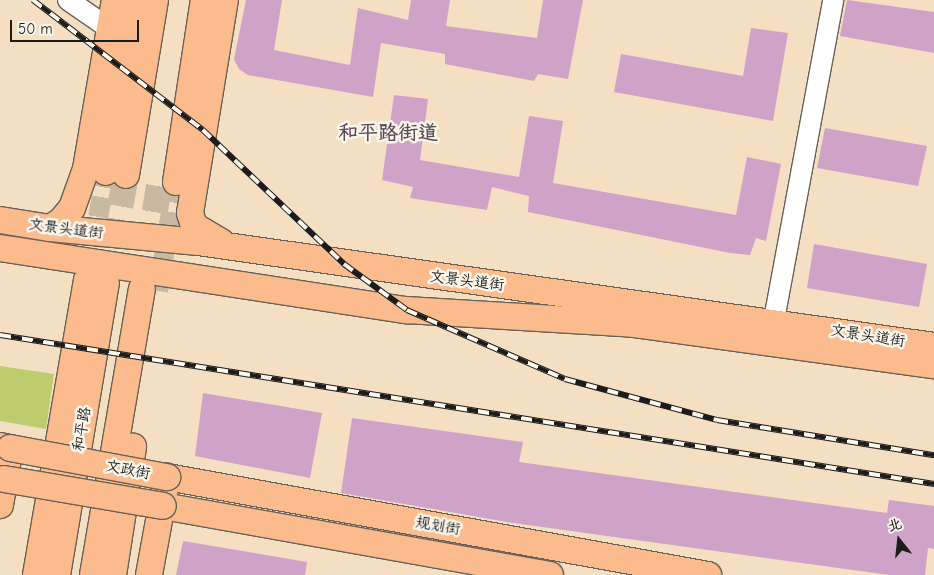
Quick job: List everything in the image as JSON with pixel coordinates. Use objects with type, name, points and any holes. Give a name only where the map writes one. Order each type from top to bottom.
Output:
[{"type":"main road","points":[[50,228],[61,222],[72,208],[86,169],[115,0]]},
{"type":"main road","points":[[135,0],[116,173],[155,0]]},
{"type":"main road","points":[[188,0],[168,181],[204,0]]},
{"type":"main road","points":[[225,0],[190,213],[194,226],[206,236],[233,247]]},
{"type":"main road","name":"文景头道街","points":[[0,220],[50,228],[233,247],[772,331],[934,365]]},
{"type":"main road","name":"文景头道街","points":[[0,248],[407,310],[772,331],[934,346]]},
{"type":"main road","name":"和平路","points":[[36,575],[97,281],[57,575]]},
{"type":"main road","points":[[93,575],[150,290],[113,575]]},
{"type":"main road","points":[[0,505],[5,447]]},
{"type":"main road","name":"文政街","points":[[5,447],[167,478]]},
{"type":"main road","points":[[149,575],[167,478]]},
{"type":"main road","name":"规划街","points":[[167,478],[708,575]]},
{"type":"main road","name":"文政街","points":[[2,479],[163,506]]},
{"type":"main road","name":"规划街","points":[[163,506],[550,575]]},
{"type":"street","points":[[68,0],[110,29]]},
{"type":"street","points":[[772,331],[833,0]]},
{"type":"green space","points":[[0,366],[54,374],[46,429],[0,421]]},
{"type":"building","points":[[246,0],[282,0],[274,50],[350,65],[358,8],[408,20],[411,0],[450,0],[446,26],[537,38],[543,0],[583,0],[568,79],[538,74],[534,81],[445,64],[445,54],[381,43],[373,97],[248,75],[239,69],[234,59]]},
{"type":"building","points":[[847,0],[934,12],[934,53],[840,36]]},
{"type":"building","points":[[751,28],[788,33],[773,121],[614,92],[621,54],[743,76]]},
{"type":"building","points":[[394,95],[428,99],[420,160],[519,177],[529,116],[563,121],[553,183],[736,215],[747,157],[781,164],[766,241],[756,238],[750,255],[730,253],[528,212],[529,196],[492,187],[487,210],[410,198],[413,187],[382,180]]},
{"type":"building","points":[[825,128],[927,146],[918,186],[817,168]]},
{"type":"building","points":[[814,244],[927,264],[919,307],[807,288]]},
{"type":"building","points":[[203,393],[322,413],[310,478],[195,456]]},
{"type":"building","points":[[352,418],[523,442],[519,462],[887,513],[889,500],[934,506],[934,549],[928,548],[925,575],[889,575],[507,522],[341,493]]},
{"type":"building","points":[[183,541],[307,562],[305,575],[176,575]]},
{"type":"tunnel","points":[[88,276],[106,172]]},
{"type":"tunnel","points":[[106,283],[126,175]]},
{"type":"tunnel","points":[[142,289],[160,180]]},
{"type":"tunnel","points":[[158,291],[176,182]]},
{"type":"railway","points":[[33,0],[203,130],[344,264],[407,310],[565,379],[717,420],[934,455]]},
{"type":"railway","points":[[0,335],[934,484]]},
{"type":"district","name":"和平路街道","points":[[388,132]]}]
